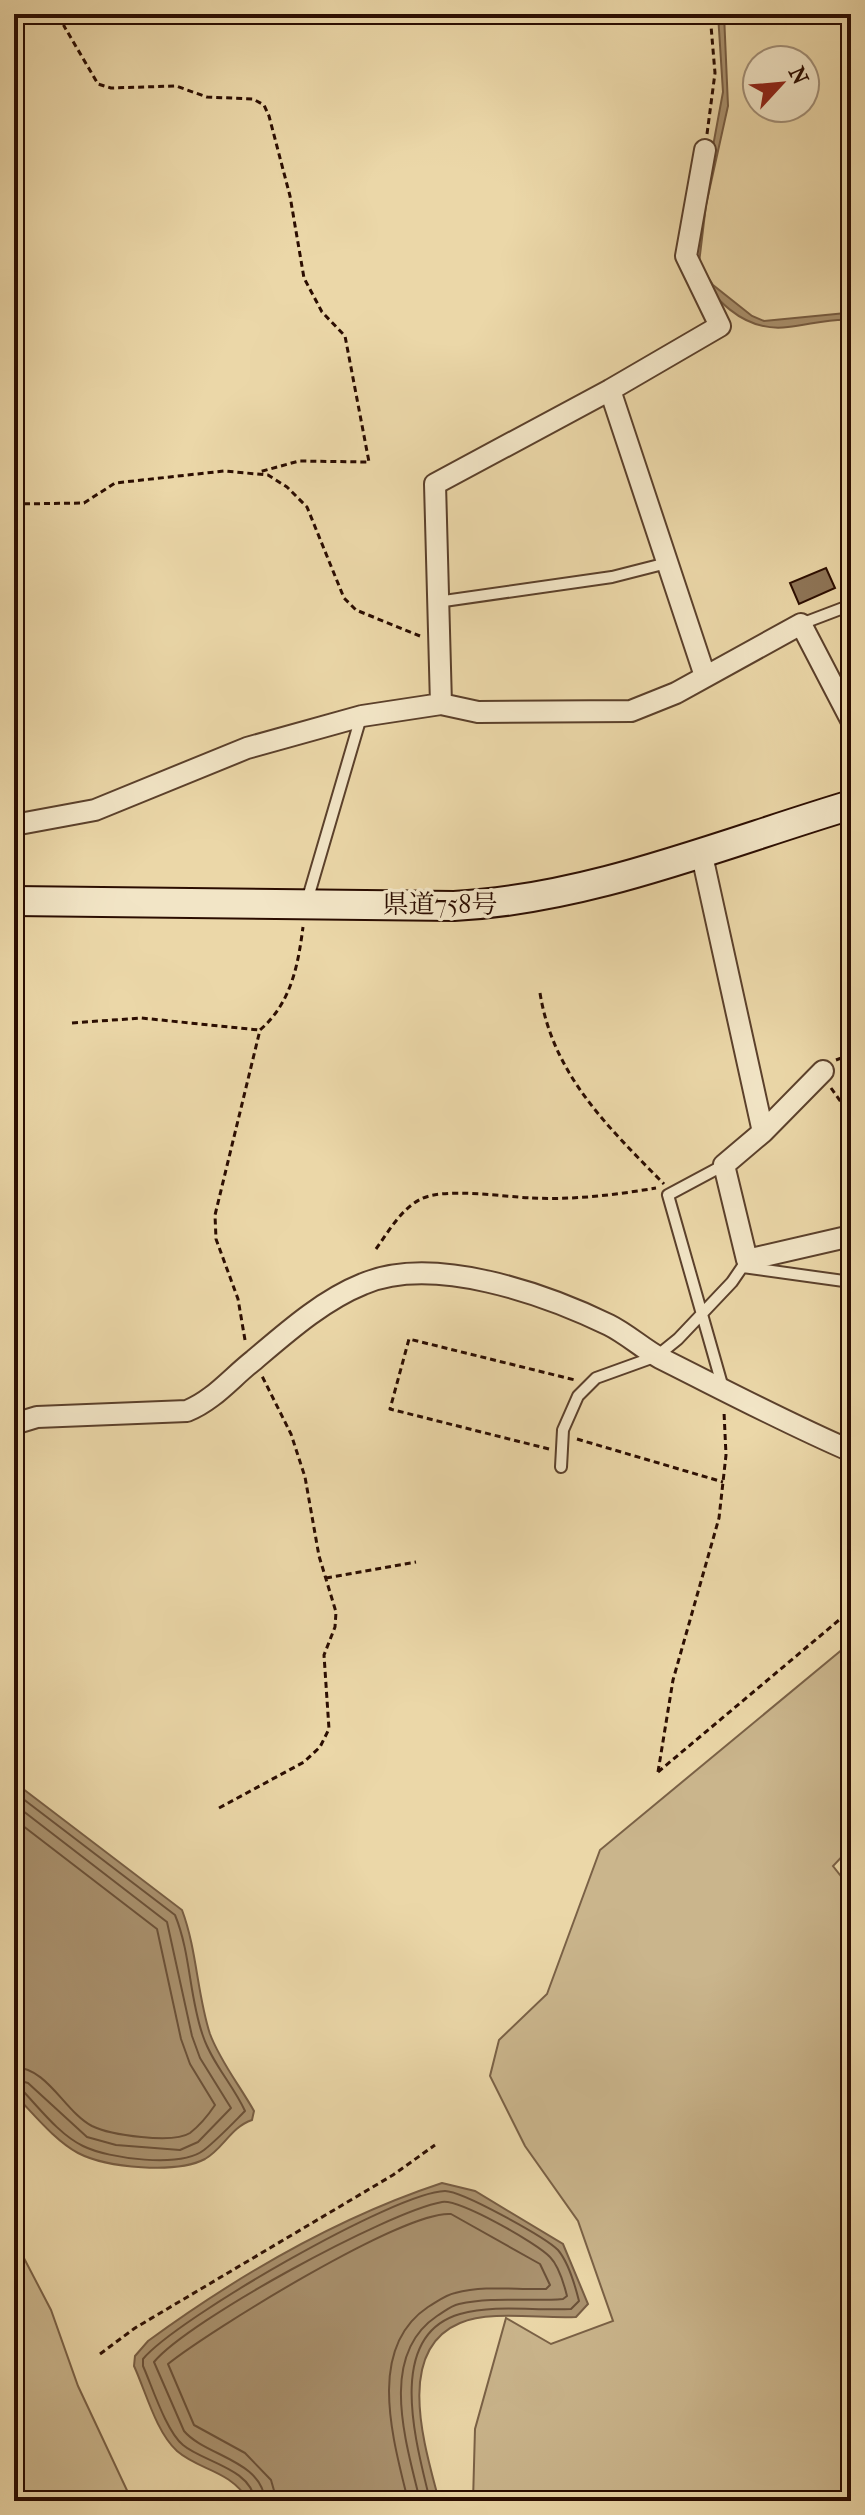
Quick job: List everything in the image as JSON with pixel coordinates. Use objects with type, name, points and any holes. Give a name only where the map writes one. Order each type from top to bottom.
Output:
[{"type":"main road","name":"県道758号","points":[[14,901],[454,906],[512,903],[569,891],[851,805]]},
{"type":"street","points":[[441,704],[437,648],[435,484],[610,390],[720,326],[686,256],[705,150]]},
{"type":"street","points":[[610,390],[705,676]]},
{"type":"street","points":[[14,825],[95,810],[247,748],[362,716],[441,704],[478,712],[631,711],[676,693],[801,624],[851,720]]},
{"type":"street","points":[[701,851],[763,1132]]},
{"type":"street","points":[[821,1074],[763,1132],[724,1165],[745,1263],[851,1236]]},
{"type":"street","points":[[14,1424],[37,1417],[187,1411],[206,1403],[254,1360],[322,1307],[365,1283],[409,1276],[461,1275],[551,1298],[612,1327],[657,1356],[788,1424],[851,1451]]},
{"type":"lane","points":[[436,602],[612,577],[667,563]]},
{"type":"lane","points":[[801,624],[851,605]]},
{"type":"lane","points":[[306,903],[362,716]]},
{"type":"lane","points":[[723,1388],[668,1195],[724,1165]]},
{"type":"lane","points":[[561,1467],[563,1435],[578,1396],[596,1378],[657,1356],[678,1339],[745,1263],[851,1282]]},
{"type":"path","points":[[14,504],[84,503],[115,483],[224,471],[259,472],[299,461],[369,462],[345,336],[322,312],[304,278],[290,196],[264,105],[253,99],[207,97],[176,86],[111,88],[98,84],[64,26],[65,14]]},
{"type":"path","points":[[705,150],[715,73],[710,14]]},
{"type":"path","points":[[259,472],[287,487],[307,507],[344,598],[356,610],[417,633],[437,648]]},
{"type":"path","points":[[219,1808],[304,1762],[320,1747],[329,1729],[324,1655],[335,1627],[336,1612],[325,1578],[305,1477],[291,1434],[244,1338],[238,1299],[216,1239],[215,1215],[260,1030],[271,1020],[290,990],[298,966],[306,903]]},
{"type":"path","points":[[376,1249],[401,1213],[423,1197],[470,1193],[533,1198],[597,1197],[666,1186],[591,1109],[567,1072],[545,1025],[540,993]]},
{"type":"path","points":[[72,1023],[141,1018],[260,1030]]},
{"type":"path","points":[[821,1074],[851,1116]]},
{"type":"path","points":[[562,1452],[390,1409],[409,1339],[590,1384]]},
{"type":"path","points":[[723,1388],[723,1482],[719,1518],[673,1680],[658,1772],[851,1610]]},
{"type":"path","points":[[563,1435],[723,1482]]},
{"type":"path","points":[[325,1578],[416,1562]]},
{"type":"path","points":[[100,2354],[135,2328],[393,2175],[435,2145]]},
{"type":"shaded area","points":[[844,1648],[851,1659],[851,1847],[833,1866],[851,1889],[851,2501],[473,2501],[475,2429],[506,2318],[551,2344],[613,2321],[578,2221],[525,2146],[490,2076],[499,2040],[547,1994],[600,1850]]},
{"type":"shaded area","points":[[14,2239],[51,2310],[78,2386],[132,2501],[14,2501]]},
{"type":"water","points":[[718,14],[724,14],[728,106],[706,205],[699,263],[713,285],[752,316],[764,321],[846,313],[851,313],[851,320],[788,327],[757,324],[730,310],[718,299],[692,260],[723,92]]},
{"type":"water","points":[[14,1782],[182,1910],[210,2034],[254,2111],[252,2120],[238,2128],[205,2159],[160,2168],[91,2158],[61,2141],[14,2094]]},
{"type":"water","points":[[442,2183],[475,2191],[563,2244],[588,2304],[576,2317],[472,2319],[439,2337],[427,2355],[420,2378],[420,2403],[427,2456],[439,2501],[249,2501],[233,2482],[177,2451],[157,2423],[134,2366],[135,2356],[148,2341],[252,2272],[326,2231]]},
{"type":"building","points":[[826,568],[835,588],[799,604],[790,583]]}]
